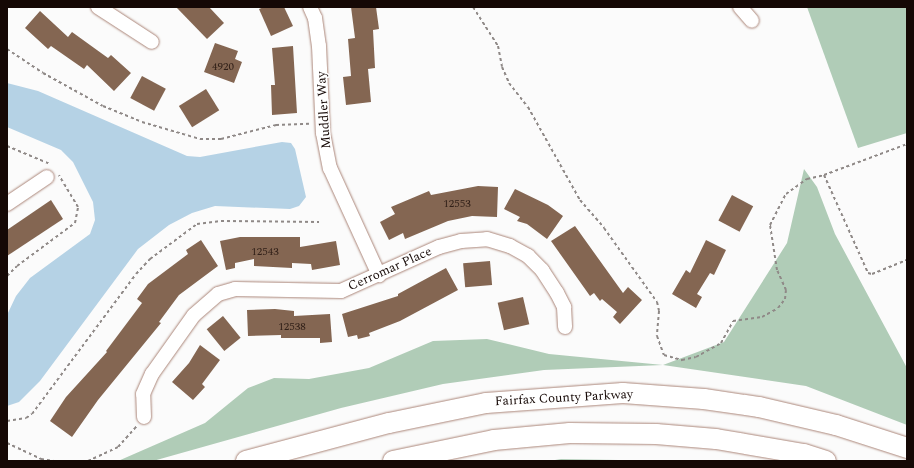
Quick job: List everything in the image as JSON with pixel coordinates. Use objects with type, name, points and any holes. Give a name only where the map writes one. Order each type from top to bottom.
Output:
[{"type":"highway","name":"Fairfax County Parkway","points":[[246,461],[389,423],[486,403],[623,393],[704,399],[758,407],[836,425],[907,448]]},
{"type":"highway","points":[[393,461],[494,440],[570,433],[656,434],[716,439],[804,454],[826,461]]},
{"type":"street","points":[[98,7],[152,42]]},
{"type":"street","name":"Muddler Way","points":[[310,7],[315,18],[319,46],[323,133],[330,168],[379,275]]},
{"type":"street","points":[[740,7],[752,21]]},
{"type":"street","points":[[7,204],[52,171]]},
{"type":"street","name":"Cerromar Place","points":[[144,417],[143,394],[152,374],[194,314],[218,294],[235,289],[341,291],[439,247],[462,241],[487,239],[510,246],[528,256],[542,270],[564,307],[565,327]]},
{"type":"path","points":[[473,7],[498,46],[502,67],[509,83],[528,107],[580,200],[604,228],[657,302],[659,311],[657,336],[664,355],[682,360],[696,357],[721,343],[733,321],[762,317],[778,308],[785,299],[786,290],[776,270],[770,225],[792,187],[907,144]]},
{"type":"path","points":[[7,49],[43,73],[103,106],[142,122],[200,139],[221,140],[276,125],[309,124]]},
{"type":"path","points":[[7,146],[52,171],[78,207],[79,216],[75,223],[16,266],[7,276]]},
{"type":"path","points":[[824,175],[868,273],[872,274],[907,260]]},
{"type":"path","points":[[7,421],[26,418],[32,414],[136,274],[150,259],[197,224],[210,221],[319,222]]},
{"type":"path","points":[[88,461],[118,447],[144,417]]},
{"type":"path","points":[[7,443],[41,459],[54,461]]},
{"type":"green space","points":[[807,7],[907,7],[907,133],[858,148]]},
{"type":"green space","points":[[804,169],[817,187],[835,234],[907,368],[907,425],[806,386],[663,365],[724,342],[787,243]]},
{"type":"green space","points":[[487,339],[549,354],[663,365],[544,370],[443,384],[341,408],[153,461],[118,461],[205,423],[248,388],[274,378],[309,379],[369,368],[433,341]]},
{"type":"green space","points":[[561,459],[676,461],[549,461]]},
{"type":"water","points":[[7,83],[38,91],[187,156],[200,157],[282,142],[291,143],[295,149],[306,197],[299,206],[290,209],[215,206],[192,213],[169,225],[138,249],[40,381],[19,402],[7,406],[7,315],[16,296],[30,278],[90,234],[95,220],[93,202],[73,162],[61,150],[7,127]]},
{"type":"building","points":[[176,7],[209,7],[224,23],[207,39]]},
{"type":"building","points":[[264,7],[284,7],[293,26],[271,36],[259,9]]},
{"type":"building","points":[[351,7],[376,7],[379,29],[373,30],[375,68],[368,69],[371,102],[346,105],[343,77],[351,76],[348,39],[355,38]]},
{"type":"building","points":[[40,11],[68,37],[72,32],[108,58],[111,55],[131,73],[114,91],[87,65],[84,69],[51,46],[48,49],[25,28]]},
{"type":"building","points":[[215,43],[238,51],[235,59],[242,62],[234,83],[204,72]]},
{"type":"building","points":[[293,46],[297,113],[272,115],[271,85],[275,85],[272,48]]},
{"type":"building","points":[[142,76],[166,89],[154,111],[130,98]]},
{"type":"building","points":[[206,89],[219,110],[192,127],[179,106]]},
{"type":"building","points":[[478,186],[498,187],[497,217],[472,216],[448,221],[405,239],[403,233],[389,240],[380,222],[395,214],[391,207],[429,191],[431,195]]},
{"type":"building","points":[[515,189],[548,205],[563,216],[547,239],[527,224],[517,221],[520,217],[504,209]]},
{"type":"building","points":[[732,195],[753,206],[740,232],[718,221]]},
{"type":"building","points":[[51,200],[63,219],[7,256],[7,230]]},
{"type":"building","points":[[575,226],[623,293],[628,287],[642,300],[620,324],[613,317],[617,312],[602,299],[600,301],[594,293],[590,296],[551,241]]},
{"type":"building","points":[[240,237],[300,237],[300,247],[336,241],[340,265],[312,270],[311,264],[292,263],[292,268],[254,266],[254,259],[235,263],[235,268],[226,270],[220,241]]},
{"type":"building","points":[[201,240],[218,266],[179,295],[159,322],[161,323],[98,400],[72,437],[50,421],[66,397],[107,352],[106,351],[142,303],[137,299],[148,284],[188,254],[186,250]]},
{"type":"building","points":[[706,240],[726,250],[714,275],[710,273],[697,294],[702,297],[696,308],[672,294],[686,270],[690,273]]},
{"type":"building","points":[[490,261],[492,285],[465,287],[463,263]]},
{"type":"building","points":[[446,268],[458,290],[400,321],[369,333],[370,336],[358,339],[357,335],[348,337],[342,314],[398,296],[398,294]]},
{"type":"building","points":[[523,297],[529,324],[504,330],[498,303]]},
{"type":"building","points":[[275,309],[294,311],[294,316],[330,314],[332,342],[320,343],[320,338],[281,338],[281,335],[248,336],[247,310]]},
{"type":"building","points":[[223,316],[241,338],[224,351],[207,329]]},
{"type":"building","points":[[200,345],[220,360],[202,384],[205,387],[193,400],[172,382],[189,363]]}]
